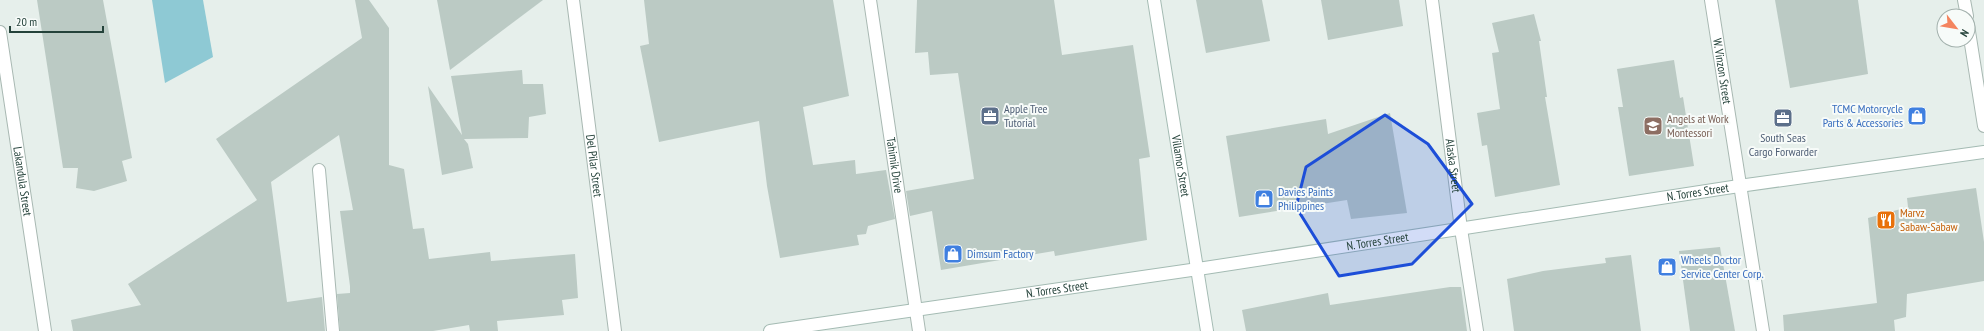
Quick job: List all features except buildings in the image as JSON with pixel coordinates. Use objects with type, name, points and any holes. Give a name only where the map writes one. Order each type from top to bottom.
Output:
[{"type":"street","name":"Del Pilar Street","points":[[572,0],[616,331]]},
{"type":"street","name":"Tahimik Drive","points":[[870,0],[919,331]]},
{"type":"street","name":"Villamor Street","points":[[1154,0],[1207,331]]},
{"type":"street","name":"Alaska Street","points":[[1432,0],[1461,229],[1477,331]]},
{"type":"street","name":"W. Vinzon Street","points":[[1711,0],[1763,331]]},
{"type":"street","name":"Lakandula Street","points":[[0,32],[45,331]]},
{"type":"street","points":[[1972,48],[1984,126]]},
{"type":"street","name":"N. Torres Street","points":[[770,331],[1198,269],[1740,186],[1984,152]]},
{"type":"street","points":[[319,170],[333,331]]},
{"type":"highlighted area","points":[[1385,115],[1428,144],[1472,204],[1412,264],[1339,276],[1296,207],[1306,167]]},
{"type":"water","points":[[152,0],[203,0],[213,57],[165,83]]},
{"type":"place","name":"Apple Tree Tutorial","points":[[990,116]]},
{"type":"place","name":"TCMC Motorcycle Parts & Accessories","points":[[1917,116]]},
{"type":"place","name":"South Seas Cargo Forwarder","points":[[1783,118]]},
{"type":"place","name":"Angels at Work Montessori","points":[[1653,126]]},
{"type":"place","name":"Davies Paints Philippines","points":[[1264,199]]},
{"type":"place","name":"Marvz Sabaw-Sabaw","points":[[1886,220]]},
{"type":"place","name":"Dimsum Factory","points":[[953,254]]},
{"type":"place","name":"Wheels Doctor Service Center Corp.","points":[[1667,267]]}]
